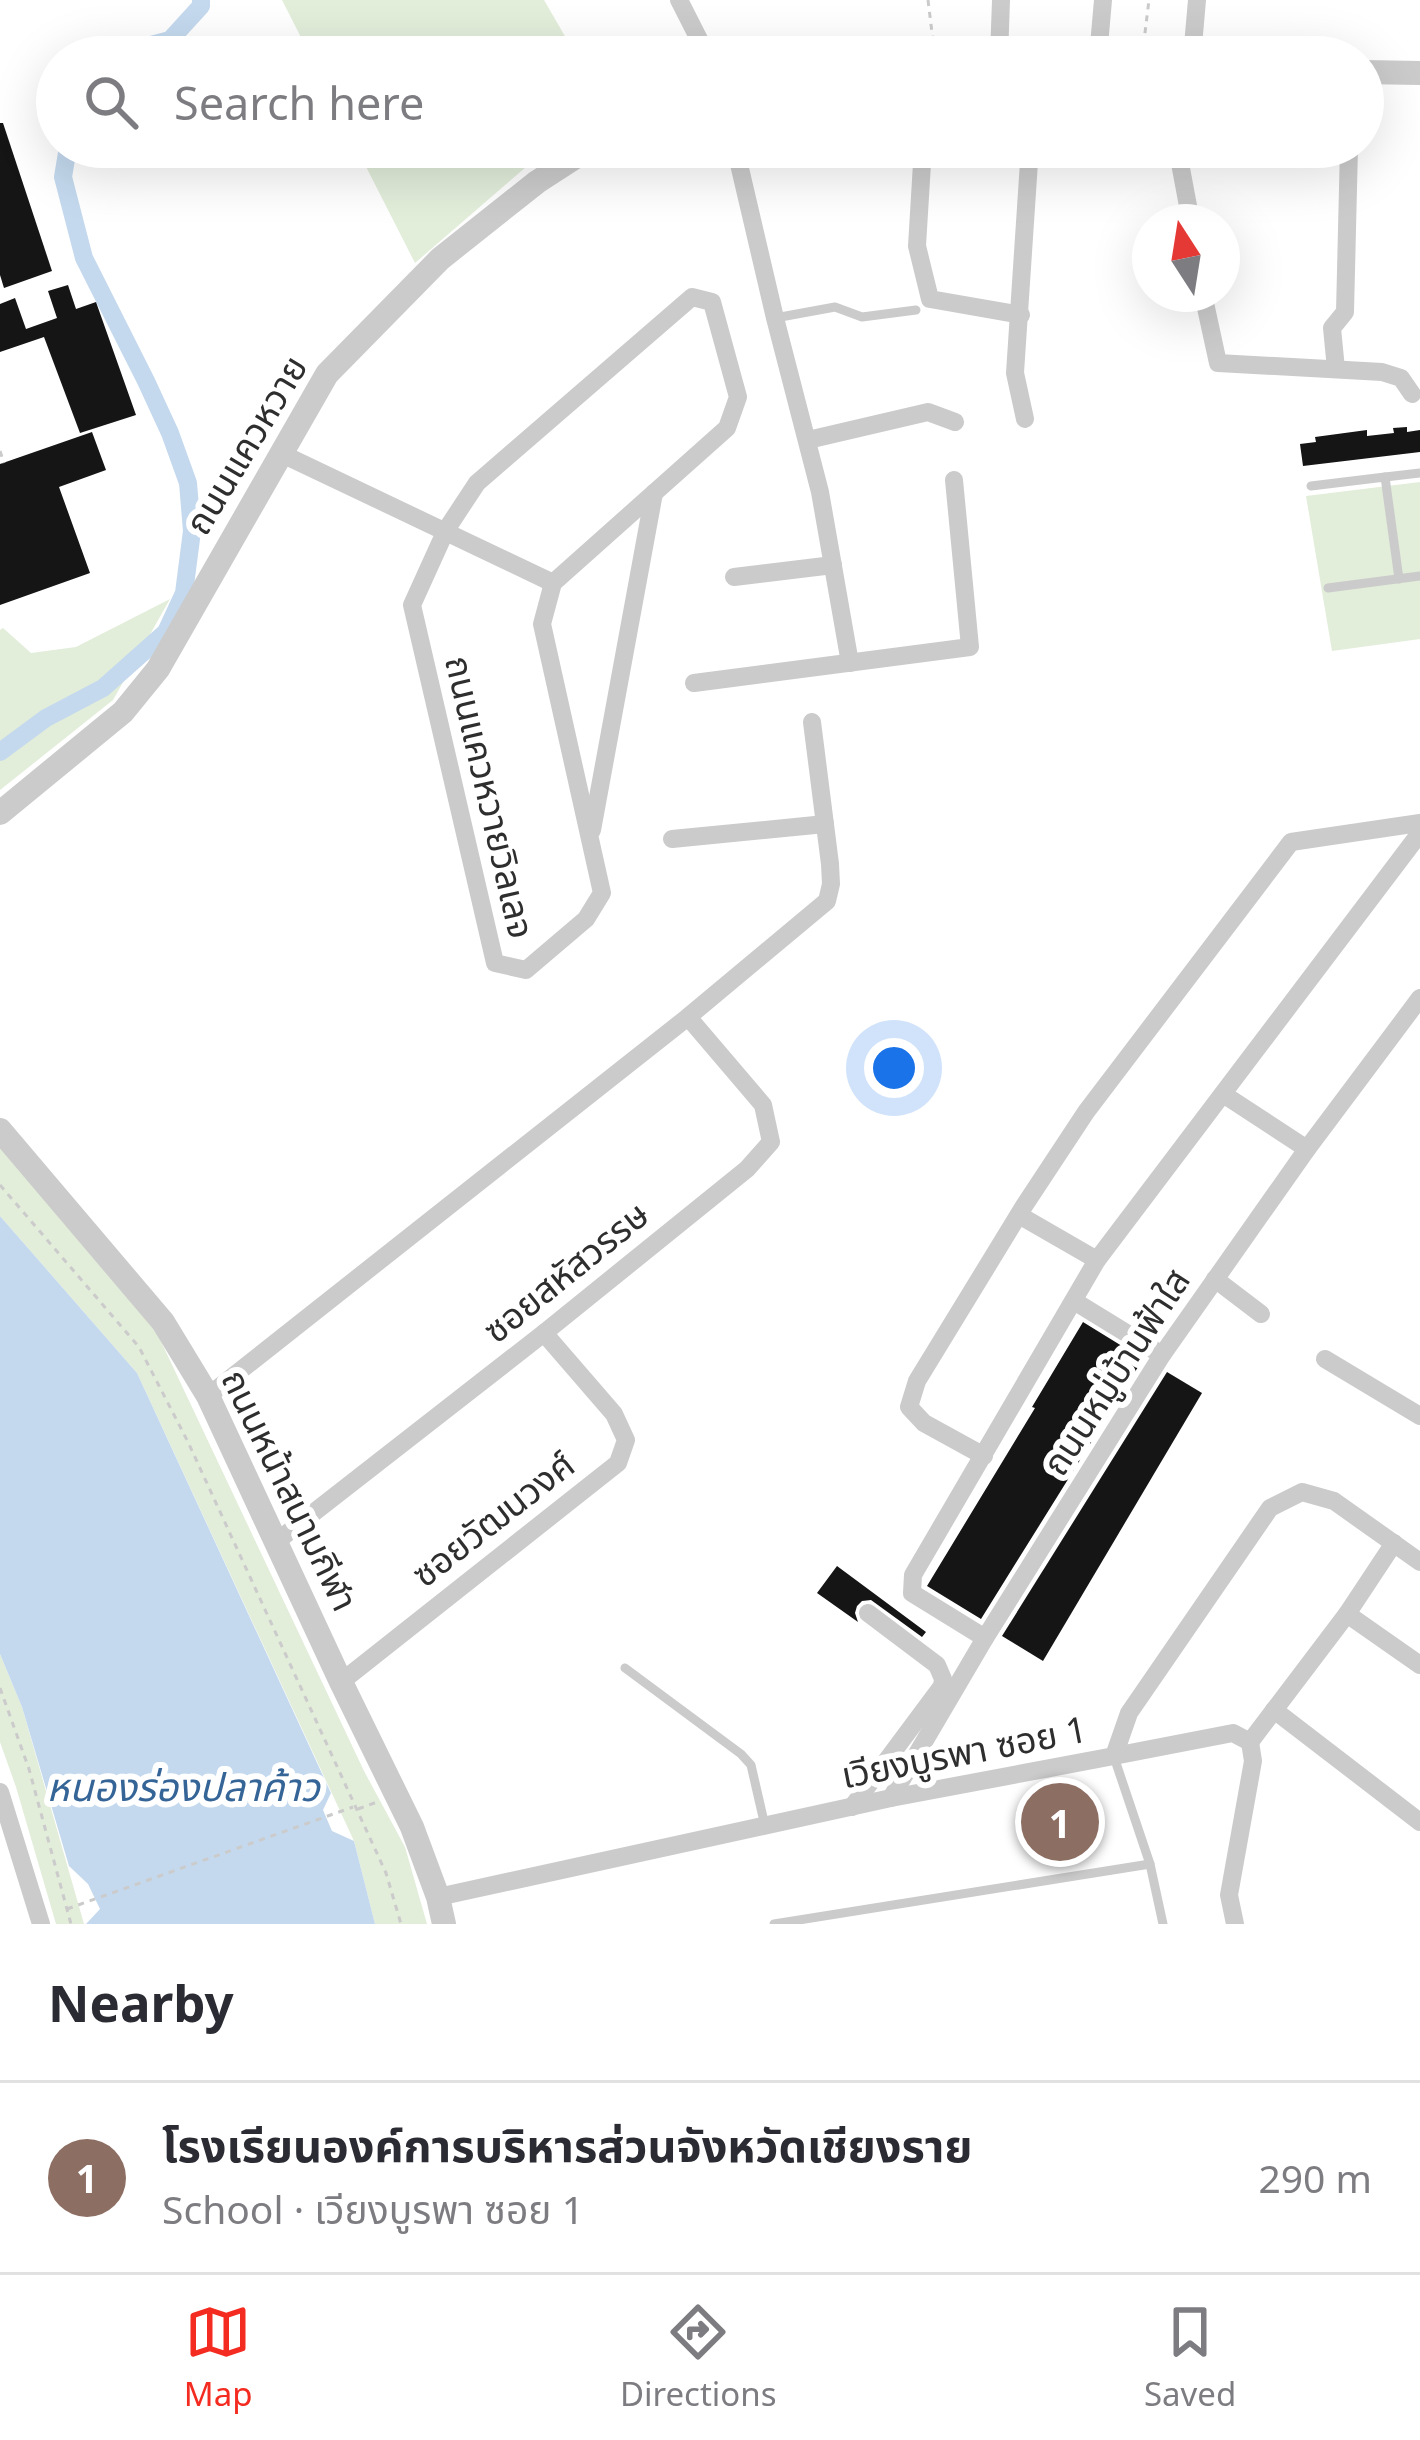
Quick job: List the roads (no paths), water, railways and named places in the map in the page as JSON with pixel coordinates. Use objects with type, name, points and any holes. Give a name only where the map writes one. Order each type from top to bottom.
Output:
[{"type":"street","points":[[679,0],[697,36]]},
{"type":"street","points":[[1000,36],[1001,0]]},
{"type":"street","points":[[1100,36],[1103,0]]},
{"type":"street","points":[[1194,36],[1197,0]]},
{"type":"street","points":[[1384,72],[1420,73]]},
{"type":"street","name":"ถนนแควหวาย","points":[[0,813],[123,712],[158,669],[327,374],[440,259],[559,168]]},
{"type":"street","points":[[740,168],[820,492],[850,663]]},
{"type":"street","points":[[921,168],[917,246],[930,299],[1021,314]]},
{"type":"street","points":[[1025,419],[1015,373],[1029,168]]},
{"type":"street","points":[[1182,168],[1188,204]]},
{"type":"street","points":[[1336,369],[1332,328],[1345,312],[1348,168]]},
{"type":"street","name":"ถนนแควหวายวิลเลจ","points":[[692,297],[712,302],[738,397],[727,428],[553,583],[542,624],[602,893],[586,920],[526,970],[495,963],[412,605],[446,530],[477,483],[692,297]]},
{"type":"street","points":[[1207,312],[1218,363],[1382,372],[1402,378],[1412,394]]},
{"type":"street","points":[[808,440],[928,412],[955,422]]},
{"type":"street","points":[[280,453],[553,583]]},
{"type":"street","points":[[694,683],[970,647],[955,480]]},
{"type":"street","name":"ถนนแควหวายวิลเลจ","points":[[590,839],[654,493]]},
{"type":"street","points":[[734,578],[833,566]]},
{"type":"street","points":[[208,1396],[688,1017],[827,901],[831,884],[812,722]]},
{"type":"street","points":[[984,1456],[924,1423],[909,1407],[917,1381],[1086,1112],[1291,842],[1420,823]]},
{"type":"street","points":[[672,839],[824,824]]},
{"type":"street","points":[[985,1638],[912,1593],[913,1575],[1097,1260],[1420,832]]},
{"type":"street","name":"ถนนหมู่บ้านฟ้าใส","points":[[891,1798],[1162,1355],[1420,998]]},
{"type":"street","name":"ซอยสหัสวรรษ","points":[[276,1542],[747,1169],[771,1142],[763,1105],[688,1017]]},
{"type":"street","points":[[1222,1094],[1307,1149]]},
{"type":"street","name":"ถนนหน้าสนามกีฬา","points":[[0,1130],[163,1322],[208,1396],[412,1827],[444,1924]]},
{"type":"street","points":[[1018,1215],[1097,1260]]},
{"type":"street","points":[[1215,1279],[1261,1314]]},
{"type":"street","points":[[1074,1301],[1162,1355]]},
{"type":"street","name":"ซอยวัฒนวงศ์","points":[[341,1682],[618,1463],[626,1440],[614,1414],[544,1333]]},
{"type":"street","points":[[1325,1359],[1420,1416]]},
{"type":"street","name":"เวียงบูรพา ซอย 1","points":[[438,1898],[891,1798],[1114,1756],[1129,1713],[1270,1508],[1302,1492],[1334,1501],[1420,1562]]},
{"type":"street","points":[[1235,1924],[1229,1895],[1253,1761],[1250,1742],[1394,1543]]},
{"type":"street","points":[[852,1807],[944,1679],[937,1665],[868,1612]]},
{"type":"street","points":[[1347,1614],[1420,1666]]},
{"type":"street","points":[[1274,1710],[1420,1822]]},
{"type":"street","points":[[1114,1756],[1233,1733],[1250,1742]]},
{"type":"street","points":[[0,1792],[6,1828],[41,1924]]},
{"type":"lane","points":[[775,318],[835,308],[862,317],[916,310]]},
{"type":"lane","points":[[1311,486],[1420,472]]},
{"type":"lane","points":[[1385,477],[1400,579]]},
{"type":"lane","points":[[1328,588],[1420,576]]},
{"type":"lane","points":[[626,1668],[751,1765],[765,1826]]},
{"type":"lane","points":[[1114,1756],[1150,1864],[1162,1924]]},
{"type":"lane","points":[[774,1924],[816,1921],[1150,1864]]},
{"type":"water","name":"หนองร่องปลาค้าว","points":[[0,1216],[137,1373],[331,1793],[323,1810],[332,1831],[354,1841],[375,1924],[86,1924],[100,1909],[88,1884],[69,1866],[22,1707],[0,1654]]},
{"type":"waterway","points":[[174,36],[201,6],[201,0]]},
{"type":"waterway","points":[[0,752],[46,718],[103,688],[166,632],[184,593],[192,531],[188,483],[146,381],[84,258],[64,168]]},
{"type":"place","name":"โรงเรียนองค์การบริหารส่วนจังหวัดเชียงราย","points":[[1060,1822]]}]
